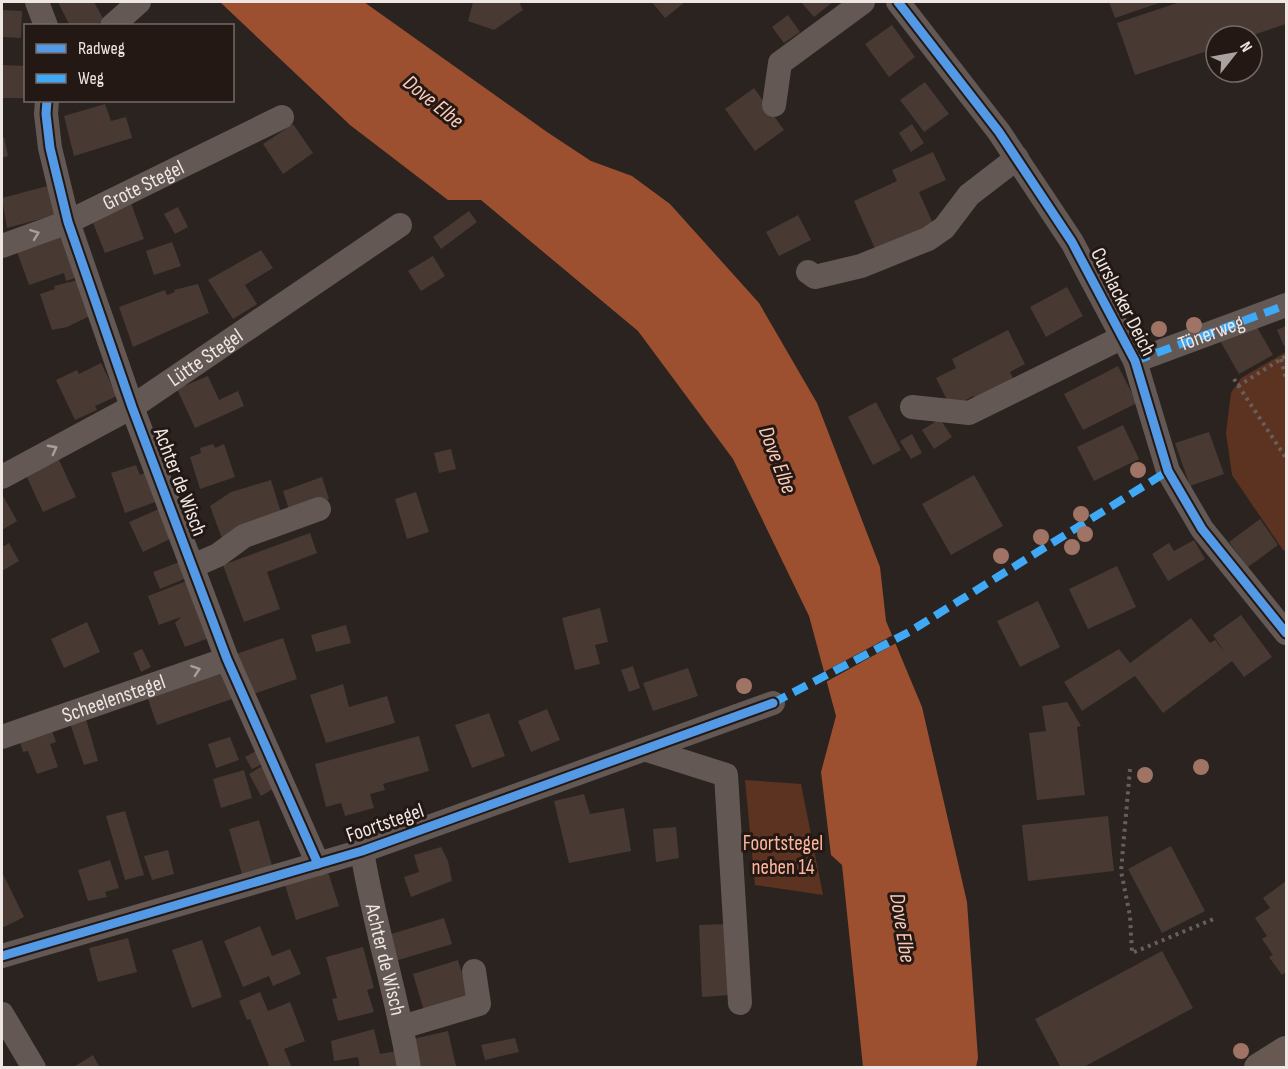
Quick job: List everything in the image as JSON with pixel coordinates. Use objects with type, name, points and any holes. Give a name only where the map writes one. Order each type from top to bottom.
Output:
[{"type":"main road","points":[[1259,1068],[1287,1051]]},
{"type":"street","points":[[37,2],[45,24]]},
{"type":"street","points":[[114,24],[139,2]]},
{"type":"street","points":[[774,105],[780,63],[863,2]]},
{"type":"street","name":"Curslacker Deich","points":[[898,2],[1017,158],[1072,242],[1135,361],[1168,471],[1202,529],[1287,633]]},
{"type":"street","name":"Achter de Wisch","points":[[47,102],[50,148],[69,222],[132,407],[227,659],[318,864]]},
{"type":"street","name":"Grote Stegel","points":[[2,246],[69,222],[282,117]]},
{"type":"street","points":[[808,272],[815,277],[842,272],[928,239],[944,228],[969,195],[1017,158]]},
{"type":"street","name":"Lütte Stegel","points":[[2,477],[132,407],[400,225]]},
{"type":"street","name":"Tönerweg","points":[[1135,361],[1287,305]]},
{"type":"street","points":[[912,407],[969,413],[1123,337]]},
{"type":"street","points":[[193,566],[218,555],[244,536],[319,509]]},
{"type":"street","name":"Scheelenstegel","points":[[2,737],[227,659]]},
{"type":"street","name":"Foortstegel","points":[[2,956],[362,850],[647,750],[773,703]]},
{"type":"street","points":[[647,750],[726,774],[740,1003]]},
{"type":"street","name":"Achter de Wisch","points":[[362,850],[372,912],[402,1027],[409,1068]]},
{"type":"street","points":[[402,1027],[479,1004],[474,971]]},
{"type":"street","points":[[2,1014],[34,1068]]},
{"type":"path","points":[[1238,386],[1287,356]]},
{"type":"path","points":[[1281,359],[1287,379]]},
{"type":"path","points":[[1234,379],[1287,458]]},
{"type":"path","points":[[1130,769],[1121,871],[1130,916],[1132,953],[1216,918]]},
{"type":"green space","points":[[1286,352],[1286,551],[1283,550],[1232,475],[1226,433],[1231,393],[1241,378]]},
{"type":"green space","name":"Foortstegel neben 14","points":[[745,780],[801,784],[823,895],[755,885]]},
{"type":"water","name":"Dove Elbe","points":[[220,2],[364,2],[547,132],[591,161],[632,176],[670,204],[759,303],[817,403],[880,567],[886,621],[922,707],[967,902],[978,1058],[976,1067],[863,1067],[842,865],[831,855],[821,772],[836,716],[809,616],[733,459],[638,331],[481,200],[448,200],[350,125]]},
{"type":"pier","points":[[895,634],[898,642],[824,683],[822,673]]},
{"type":"building","points":[[58,2],[94,2],[104,20],[97,24],[69,24]]},
{"type":"building","points":[[473,2],[519,2],[523,10],[494,30],[468,21]]},
{"type":"building","points":[[652,2],[685,2],[665,18]]},
{"type":"building","points":[[801,2],[833,2],[814,17]]},
{"type":"building","points":[[1109,2],[1162,2],[1115,18]]},
{"type":"building","points":[[1180,2],[1286,2],[1286,24],[1264,31],[1264,24],[1204,24],[1204,52],[1135,75],[1117,23]]},
{"type":"building","points":[[2,10],[22,11],[21,38],[2,37]]},
{"type":"building","points":[[788,15],[800,32],[784,43],[772,27]]},
{"type":"building","points":[[892,25],[915,57],[889,77],[865,44]]},
{"type":"building","points":[[2,65],[24,66],[24,98],[2,98]]},
{"type":"building","points":[[925,82],[949,114],[924,132],[900,100]]},
{"type":"building","points":[[754,88],[784,130],[755,151],[725,109]]},
{"type":"building","points":[[105,104],[111,121],[126,117],[132,138],[74,156],[64,116]]},
{"type":"building","points":[[293,124],[313,153],[283,174],[263,144]]},
{"type":"building","points":[[912,124],[924,143],[911,152],[899,133]]},
{"type":"building","points":[[2,137],[4,137],[8,156],[2,158]]},
{"type":"building","points":[[933,152],[946,180],[919,192],[934,226],[876,251],[854,201],[897,181],[892,170]]},
{"type":"building","points":[[51,185],[59,214],[7,228],[2,198]]},
{"type":"building","points":[[131,203],[144,239],[105,253],[91,218]]},
{"type":"building","points":[[178,207],[188,227],[175,234],[164,214]]},
{"type":"building","points":[[469,211],[477,222],[441,249],[433,237]]},
{"type":"building","points":[[798,215],[811,240],[779,256],[766,232]]},
{"type":"building","points":[[63,233],[78,277],[66,281],[64,273],[29,285],[16,249]]},
{"type":"building","points":[[172,242],[181,266],[154,275],[146,251]]},
{"type":"building","points":[[261,250],[273,268],[245,285],[257,304],[233,319],[208,280]]},
{"type":"building","points":[[433,256],[445,276],[421,291],[408,271]]},
{"type":"building","points":[[82,279],[94,314],[67,327],[52,330],[40,294],[55,289],[54,286]]},
{"type":"building","points":[[198,284],[209,313],[133,347],[119,307],[165,290],[167,295],[175,292],[174,290]]},
{"type":"building","points":[[1067,287],[1083,316],[1046,337],[1030,307]]},
{"type":"building","points":[[1253,320],[1273,355],[1239,374],[1219,339]]},
{"type":"building","points":[[1286,326],[1286,345],[1284,346],[1277,330]]},
{"type":"building","points":[[1008,330],[1025,364],[1010,372],[1015,383],[977,403],[973,396],[951,408],[936,378],[956,368],[952,359]]},
{"type":"building","points":[[101,363],[117,396],[95,406],[97,410],[75,420],[56,380],[77,370],[79,374]]},
{"type":"building","points":[[1118,366],[1137,403],[1083,430],[1064,394]]},
{"type":"building","points":[[208,376],[219,400],[238,391],[244,406],[195,428],[177,389]]},
{"type":"building","points":[[876,402],[901,450],[873,465],[848,417]]},
{"type":"building","points":[[940,419],[952,437],[934,449],[922,430]]},
{"type":"building","points":[[1123,425],[1139,459],[1094,481],[1077,447]]},
{"type":"building","points":[[1209,432],[1224,474],[1190,486],[1175,443]]},
{"type":"building","points":[[912,434],[922,453],[911,459],[900,441]]},
{"type":"building","points":[[213,444],[215,448],[224,444],[235,477],[200,489],[190,457],[201,453],[200,448]]},
{"type":"building","points":[[451,449],[456,469],[439,473],[434,453]]},
{"type":"building","points":[[59,460],[76,497],[43,512],[26,475]]},
{"type":"building","points":[[136,465],[140,475],[150,471],[161,500],[125,513],[111,473]]},
{"type":"building","points":[[974,475],[1003,526],[951,555],[922,504]]},
{"type":"building","points":[[322,477],[329,499],[290,513],[283,491]]},
{"type":"building","points":[[271,480],[283,519],[224,544],[210,506],[231,492]]},
{"type":"building","points":[[416,492],[429,532],[407,539],[395,499]]},
{"type":"building","points":[[2,494],[17,521],[2,530]]},
{"type":"building","points":[[159,509],[172,538],[143,552],[129,522]]},
{"type":"building","points":[[1260,519],[1278,545],[1248,567],[1229,542]]},
{"type":"building","points":[[310,533],[317,553],[267,572],[280,609],[244,622],[223,565]]},
{"type":"building","points":[[1194,540],[1205,559],[1168,581],[1152,554],[1169,543],[1174,551]]},
{"type":"building","points":[[9,543],[19,561],[2,571],[2,547]]},
{"type":"building","points":[[182,561],[189,577],[160,589],[153,572]]},
{"type":"building","points":[[1117,566],[1136,607],[1088,629],[1069,589]]},
{"type":"building","points":[[189,580],[209,638],[185,647],[175,623],[181,617],[159,625],[148,596]]},
{"type":"building","points":[[1038,601],[1060,647],[1020,667],[997,621]]},
{"type":"building","points":[[600,608],[608,642],[595,645],[600,664],[575,670],[562,618]]},
{"type":"building","points":[[1241,615],[1272,657],[1244,677],[1232,661],[1163,713],[1135,676],[1082,711],[1064,682],[1119,649],[1130,663],[1191,618],[1210,643],[1215,640],[1225,653],[1213,635]]},
{"type":"building","points":[[87,622],[100,652],[64,668],[51,639]]},
{"type":"building","points":[[346,625],[351,643],[316,652],[311,635]]},
{"type":"building","points":[[283,638],[297,679],[250,695],[236,654]]},
{"type":"building","points":[[142,649],[151,667],[141,672],[133,653]]},
{"type":"building","points":[[633,666],[640,688],[629,692],[621,670]]},
{"type":"building","points":[[688,668],[698,696],[653,711],[643,683]]},
{"type":"building","points":[[221,669],[232,699],[157,725],[147,696]]},
{"type":"building","points":[[343,684],[349,707],[387,696],[395,723],[326,743],[310,695]]},
{"type":"building","points":[[1067,702],[1081,726],[1077,727],[1085,795],[1037,800],[1029,733],[1046,731],[1042,706]]},
{"type":"building","points":[[547,709],[560,740],[531,752],[518,721]]},
{"type":"building","points":[[489,713],[505,756],[472,768],[455,725]]},
{"type":"building","points":[[86,719],[98,761],[84,765],[70,723]]},
{"type":"building","points":[[51,728],[56,742],[50,744],[58,767],[37,774],[28,751],[23,752],[19,739]]},
{"type":"building","points":[[419,736],[429,771],[383,784],[385,790],[370,794],[374,808],[345,816],[341,803],[326,807],[315,764]]},
{"type":"building","points":[[230,737],[239,760],[216,768],[208,744]]},
{"type":"building","points":[[256,751],[263,764],[252,769],[245,757]]},
{"type":"building","points":[[264,765],[276,787],[261,796],[249,774]]},
{"type":"building","points":[[244,770],[252,798],[221,808],[213,779]]},
{"type":"building","points":[[584,794],[590,814],[624,808],[631,851],[569,863],[554,801]]},
{"type":"building","points":[[125,811],[144,875],[125,880],[106,816]]},
{"type":"building","points":[[1108,816],[1114,871],[1028,881],[1022,825]]},
{"type":"building","points":[[259,820],[272,866],[242,874],[229,829]]},
{"type":"building","points":[[676,827],[679,858],[656,862],[653,829]]},
{"type":"building","points":[[1171,846],[1205,911],[1162,933],[1128,869]]},
{"type":"building","points":[[441,847],[448,861],[452,881],[411,897],[404,877],[419,872],[414,855]]},
{"type":"building","points":[[168,850],[174,874],[152,880],[144,856]]},
{"type":"building","points":[[110,860],[119,888],[105,892],[107,897],[88,901],[78,870]]},
{"type":"building","points":[[2,872],[24,917],[2,928]]},
{"type":"building","points":[[328,872],[339,906],[296,920],[285,885]]},
{"type":"building","points":[[1286,881],[1286,972],[1282,975],[1269,957],[1273,955],[1262,939],[1267,936],[1255,918],[1270,908],[1263,898]]},
{"type":"building","points":[[444,918],[452,944],[395,961],[388,935]]},
{"type":"building","points":[[727,924],[730,995],[702,997],[699,925]]},
{"type":"building","points":[[260,926],[272,956],[290,949],[301,974],[273,986],[269,976],[243,987],[224,941]]},
{"type":"building","points":[[128,938],[137,972],[98,982],[89,948]]},
{"type":"building","points":[[202,940],[222,997],[192,1008],[172,950]]},
{"type":"building","points":[[363,947],[374,988],[367,990],[374,1012],[338,1021],[332,999],[337,998],[326,957]]},
{"type":"building","points":[[1162,951],[1193,1008],[1082,1068],[1061,1068],[1035,1019]]},
{"type":"building","points":[[458,960],[470,1000],[425,1014],[413,974]]},
{"type":"building","points":[[260,992],[268,1011],[290,1002],[305,1041],[284,1049],[292,1068],[270,1068],[250,1019],[247,1020],[239,1001]]},
{"type":"building","points":[[374,1029],[380,1054],[397,1051],[400,1068],[360,1068],[358,1057],[334,1061],[331,1041]]},
{"type":"building","points":[[448,1031],[456,1066],[420,1068],[413,1039]]},
{"type":"building","points":[[515,1038],[519,1052],[485,1060],[481,1045]]},
{"type":"building","points":[[93,1055],[100,1068],[72,1068]]},
{"type":"marked path","points":[[1135,361],[1286,305]]},
{"type":"marked path","points":[[773,703],[909,632],[1168,471]]},
{"type":"cycle path","points":[[898,2],[999,132],[1072,242],[1135,361],[1168,471],[1202,529],[1286,633]]},
{"type":"cycle path","points":[[47,102],[50,148],[68,222],[132,407],[227,659],[318,864]]},
{"type":"cycle path","points":[[2,956],[362,851],[773,703]]}]
